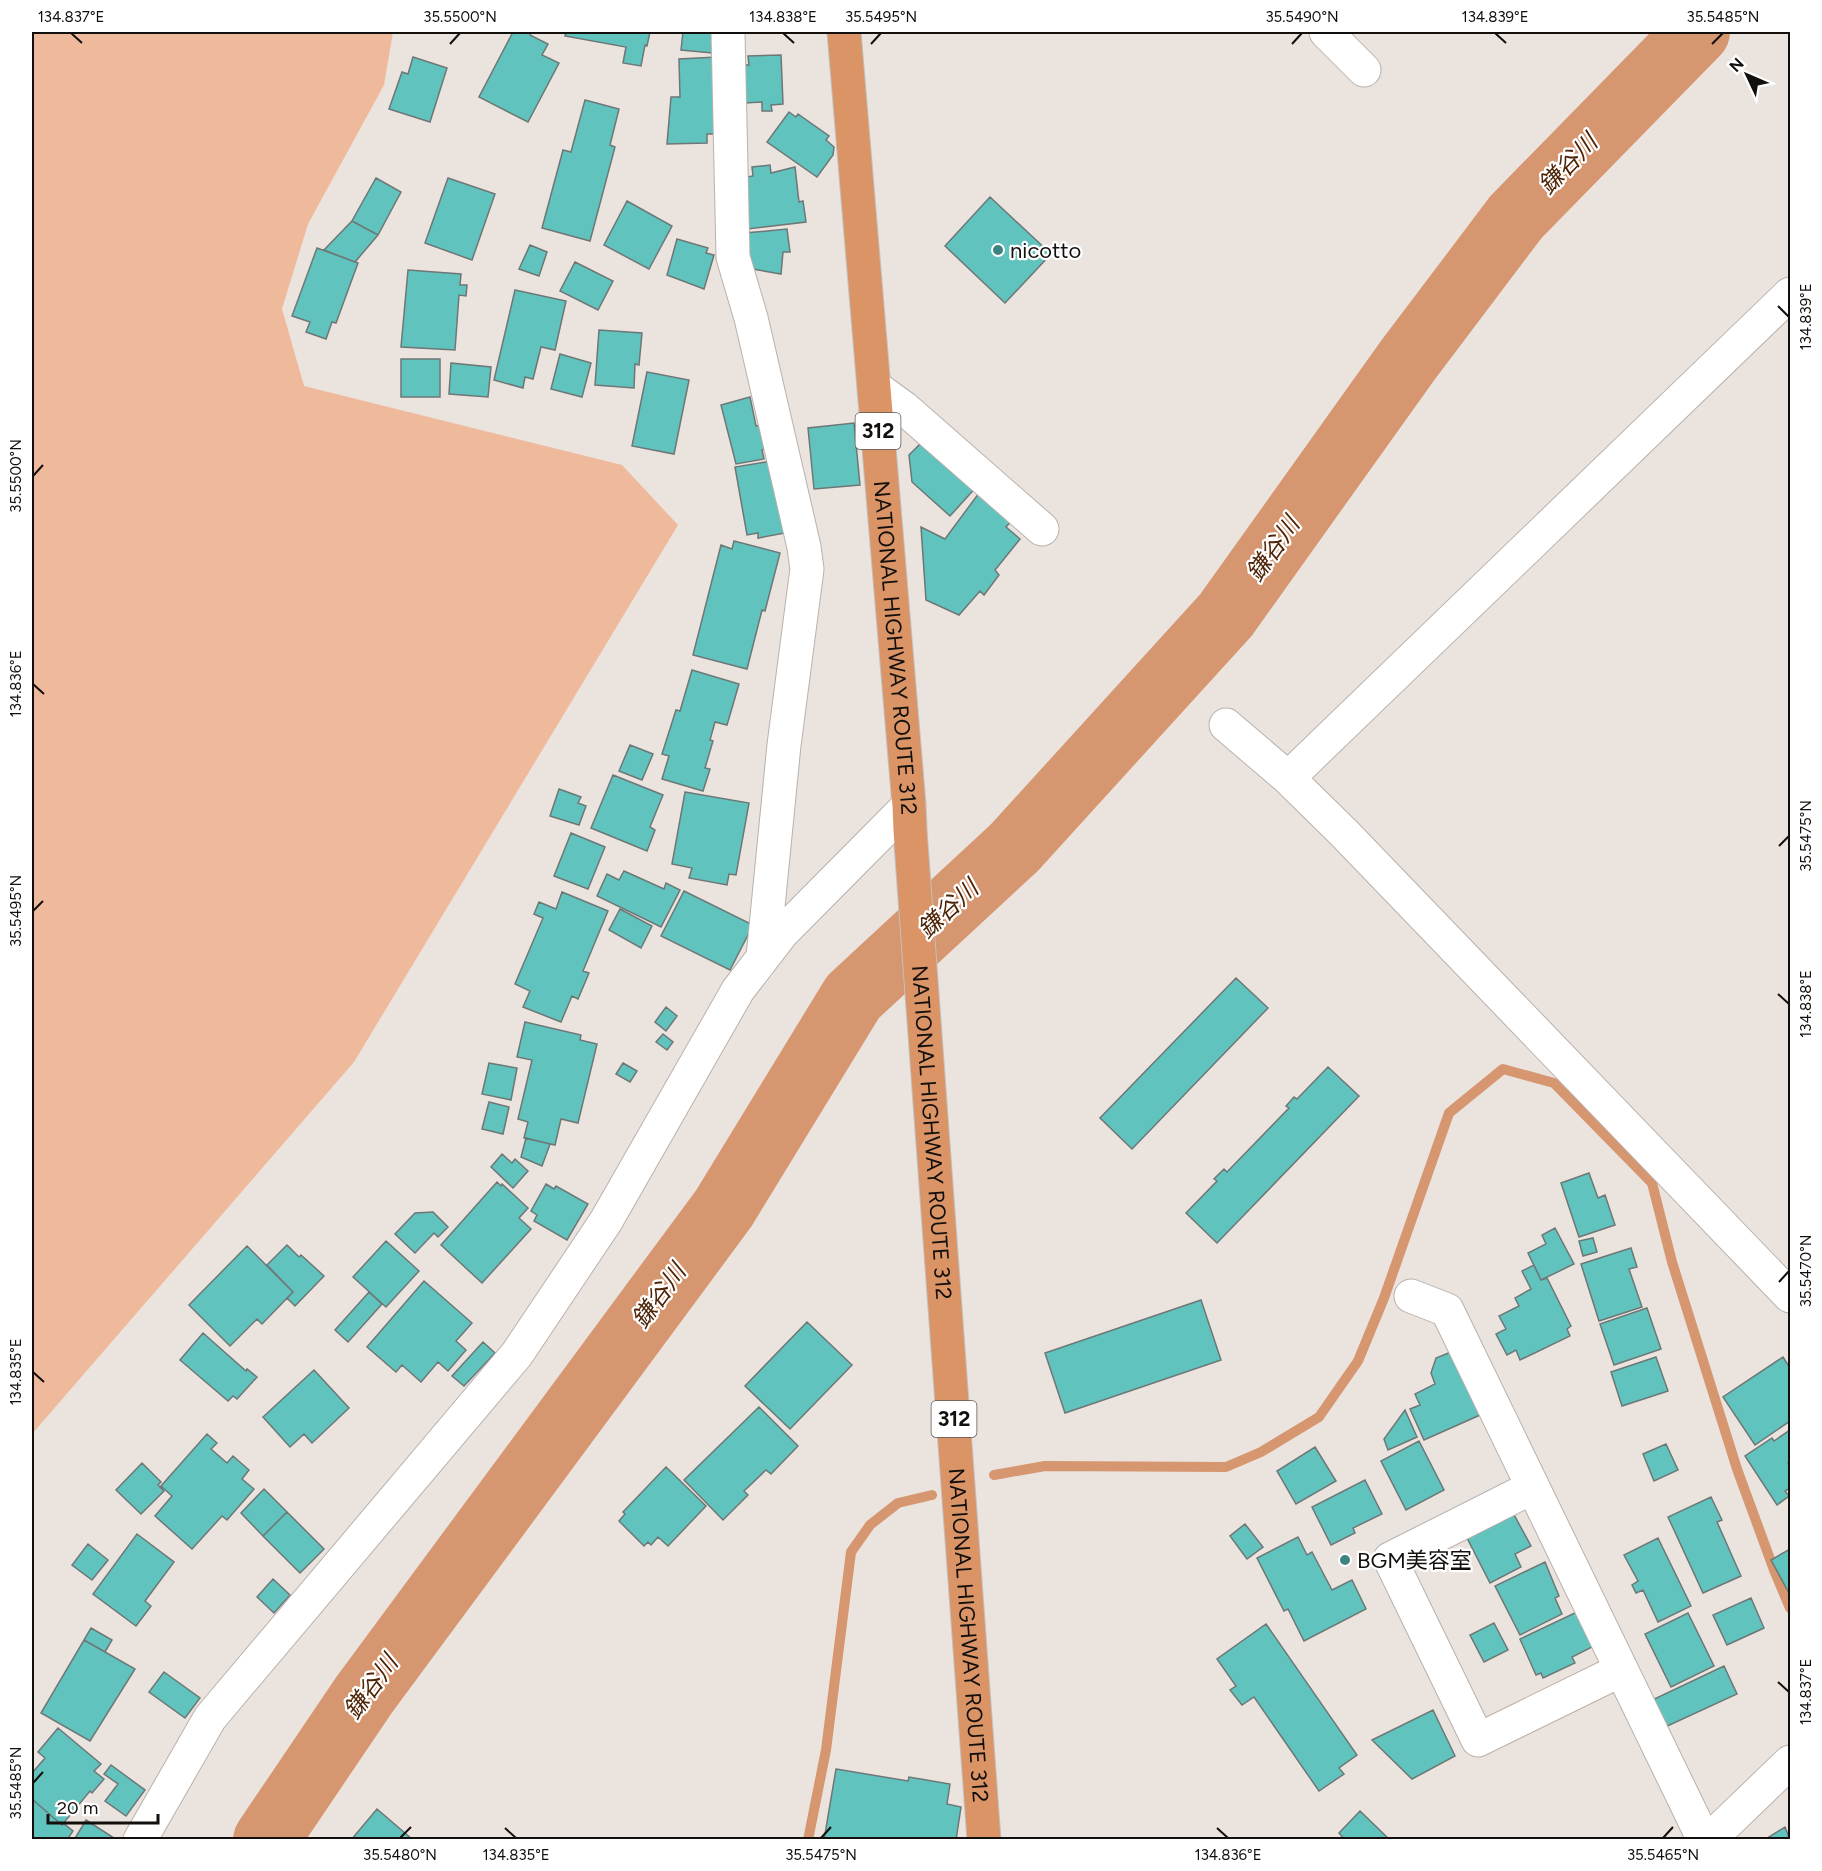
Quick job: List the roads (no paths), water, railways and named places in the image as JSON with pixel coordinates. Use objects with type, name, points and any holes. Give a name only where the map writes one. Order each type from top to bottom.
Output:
[{"type":"highway","name":"NATIONAL HIGHWAY ROUTE 312","points":[[844,32],[910,818],[984,1839]]},
{"type":"street","points":[[728,32],[733,257],[751,318],[804,547],[807,569],[783,745],[764,957]]},
{"type":"street","points":[[1326,32],[1364,70]]},
{"type":"street","points":[[1288,778],[1791,294]]},
{"type":"street","points":[[875,387],[904,408],[1042,529]]},
{"type":"street","points":[[1226,725],[1288,778],[1344,833],[1791,1296]]},
{"type":"street","points":[[140,1839],[210,1718],[517,1354],[606,1221],[738,990],[782,933],[910,818]]},
{"type":"street","points":[[1411,1296],[1447,1310],[1704,1839]]},
{"type":"street","points":[[1533,1487],[1390,1559],[1478,1740],[1621,1670]]},
{"type":"street","points":[[1709,1839],[1791,1762]]},
{"type":"waterway","name":"鎌谷川","points":[[266,1840],[364,1695],[724,1208],[853,997],[1014,848],[1226,615],[1408,360],[1516,217],[1697,32]]},
{"type":"waterway","points":[[994,1475],[1045,1466],[1226,1467],[1261,1452],[1319,1417],[1358,1361],[1384,1298],[1449,1113],[1503,1069],[1554,1083],[1652,1183],[1672,1262],[1737,1469],[1790,1608]]},
{"type":"waterway","points":[[808,1840],[826,1750],[851,1552],[870,1525],[898,1503],[932,1495]]},
{"type":"place","name":"nicotto","points":[[998,250]]},
{"type":"place","name":"BGM美容室","points":[[1345,1560]]}]
